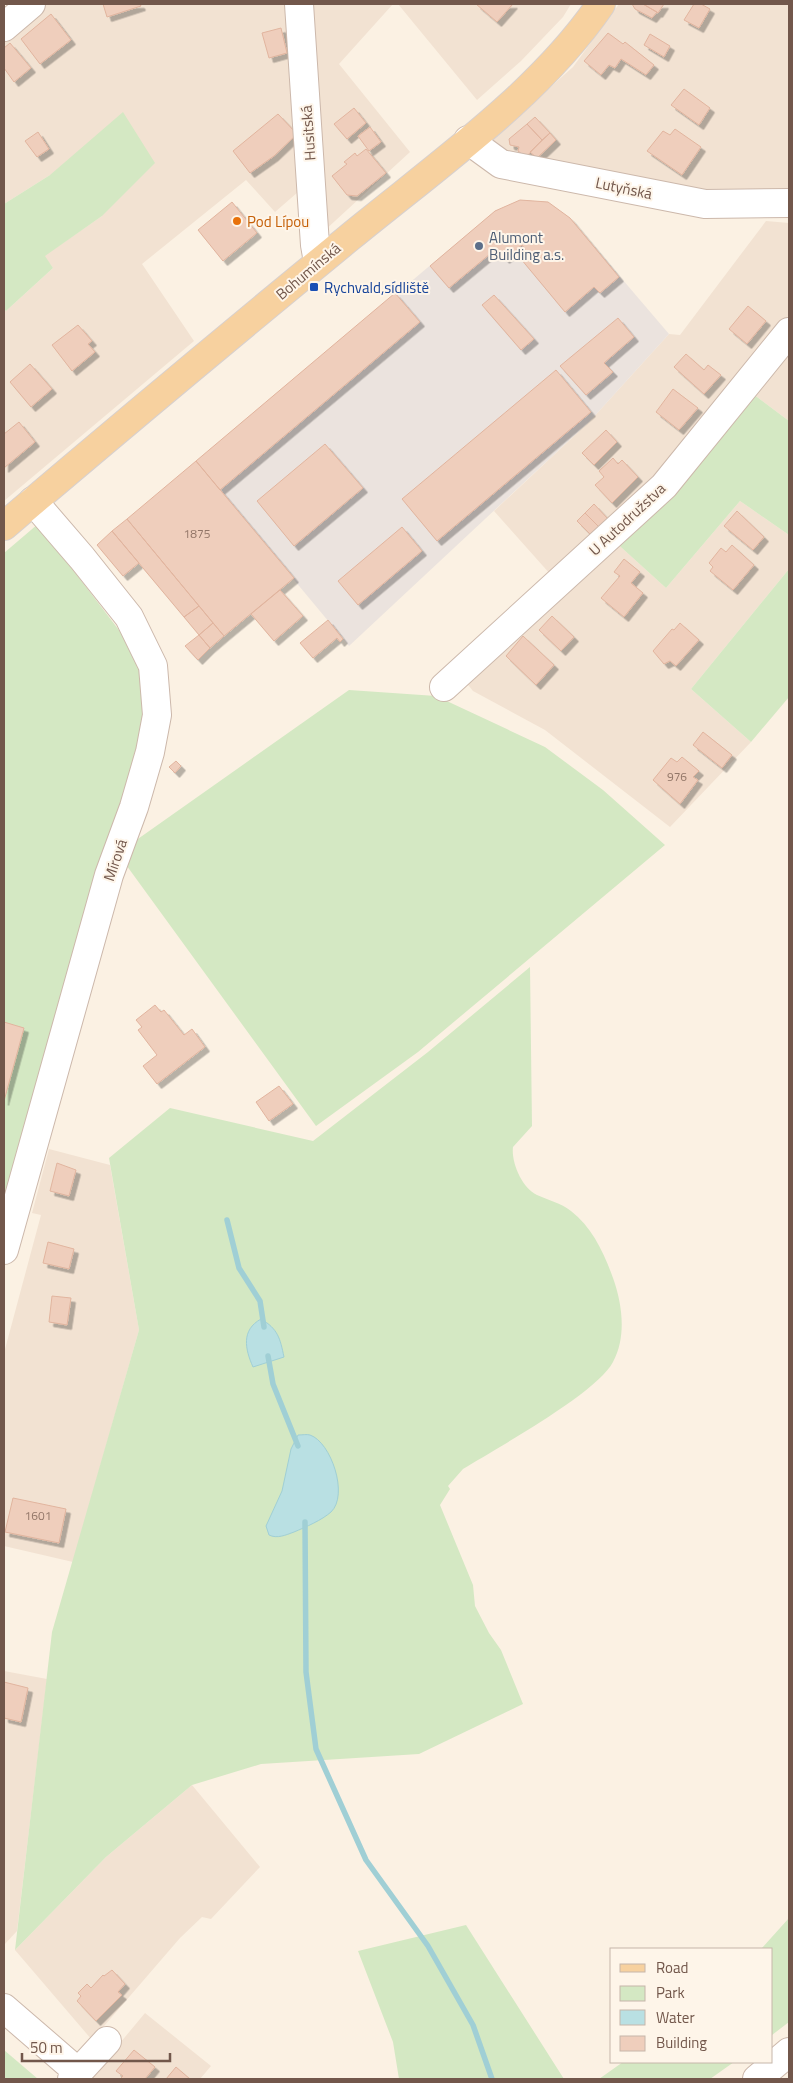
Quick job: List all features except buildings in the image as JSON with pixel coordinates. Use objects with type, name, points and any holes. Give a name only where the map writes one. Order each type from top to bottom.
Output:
[{"type":"main road","name":"Bohumínská","points":[[4,526],[318,262],[468,140],[530,85],[561,54],[601,4]]},
{"type":"street","points":[[4,27],[30,4]]},
{"type":"street","name":"Husitská","points":[[299,4],[315,245],[318,262]]},
{"type":"street","name":"Lutyňská","points":[[468,140],[502,164],[705,204],[789,203]]},
{"type":"street","name":"U Autodružstva","points":[[444,686],[664,486],[789,332]]},
{"type":"street","name":"Mírová","points":[[6,1233],[109,875],[134,807],[150,752],[157,715],[153,666],[129,617],[33,501]]},
{"type":"street","points":[[4,2008],[75,2076],[107,2041]]},
{"type":"street","points":[[757,2079],[789,2052]]},
{"type":"shaded area","points":[[46,4],[286,4],[298,137],[298,192],[275,212],[246,180],[142,264],[194,341],[4,501],[4,309],[6,311],[53,268],[44,256],[102,216],[50,175],[4,204],[4,41]]},
{"type":"shaded area","points":[[305,4],[393,4],[339,64],[410,152],[323,232]]},
{"type":"shaded area","points":[[398,4],[571,4],[563,17],[521,61],[477,100]]},
{"type":"shaded area","points":[[619,4],[789,4],[789,189],[671,194],[507,157],[492,139],[573,67]]},
{"type":"shaded area","points":[[520,200],[548,202],[570,218],[669,334],[590,421],[349,646],[196,462],[495,211]]},
{"type":"shaded area","points":[[766,221],[789,223],[789,315],[707,420],[618,514],[551,575],[494,511],[590,421],[669,334],[680,335]]},
{"type":"shaded area","points":[[789,342],[789,421],[749,391]]},
{"type":"shaded area","points":[[740,501],[789,535],[789,569],[691,689],[751,742],[670,827],[545,730],[473,691],[465,681],[612,539],[666,588]]},
{"type":"shaded area","points":[[49,1149],[110,1165],[139,1330],[73,1562],[4,1546],[4,1353],[41,1215],[32,1213]]},
{"type":"shaded area","points":[[4,1671],[47,1679],[17,1931],[4,1945]]},
{"type":"shaded area","points":[[192,1785],[260,1867],[211,1919],[202,1917],[180,1938],[92,2040],[15,1950],[106,1857]]},
{"type":"shaded area","points":[[145,2013],[211,2066],[200,2079],[90,2079]]},
{"type":"green space","points":[[123,112],[155,163],[102,216],[45,256],[53,268],[6,311],[4,309],[4,204],[50,175]]},
{"type":"green space","points":[[749,391],[789,421],[789,535],[740,501],[666,588],[612,539]]},
{"type":"green space","points":[[38,524],[128,642],[143,675],[147,710],[4,1209],[4,553]]},
{"type":"green space","points":[[789,569],[789,697],[751,742],[691,689]]},
{"type":"green space","points":[[349,690],[436,696],[545,747],[603,790],[665,845],[418,1052],[316,1126],[124,862],[135,841]]},
{"type":"green space","points":[[530,967],[532,1126],[513,1147],[514,1160],[522,1181],[532,1192],[571,1211],[591,1233],[606,1259],[613,1278],[621,1309],[622,1331],[613,1362],[603,1375],[588,1389],[545,1419],[463,1469],[448,1486],[450,1489],[440,1505],[473,1585],[475,1606],[489,1633],[501,1650],[523,1704],[419,1754],[261,1764],[192,1785],[106,1857],[15,1950],[52,1632],[139,1330],[109,1158],[170,1108],[313,1141],[428,1052]]},
{"type":"green space","points":[[789,1918],[789,2022],[773,2034],[773,1948],[762,1948]]},
{"type":"green space","points":[[466,1925],[564,2079],[399,2079],[393,2042],[358,1951]]},
{"type":"green space","points":[[4,2050],[38,2079],[4,2079]]},
{"type":"green space","points":[[622,2063],[733,2063],[710,2079],[599,2079]]},
{"type":"water","points":[[261,1319],[275,1330],[284,1357],[253,1367],[247,1347],[248,1334],[255,1323]]},
{"type":"water","points":[[298,1435],[309,1435],[318,1440],[331,1458],[338,1482],[336,1504],[331,1512],[314,1523],[285,1535],[272,1536],[269,1535],[266,1526],[282,1491],[291,1449]]},
{"type":"waterway","points":[[227,1220],[239,1268],[260,1301],[264,1327]]},
{"type":"waterway","points":[[268,1356],[273,1384],[298,1446]]},
{"type":"waterway","points":[[305,1522],[306,1672],[316,1749],[366,1860],[428,1946],[473,2025],[492,2079]]},
{"type":"place","name":"Pod Lípou","points":[[237,221]]},
{"type":"place","name":"Alumont Building a.s.","points":[[479,246]]},
{"type":"place","name":"Rychvald,sídliště","points":[[314,287]]}]
